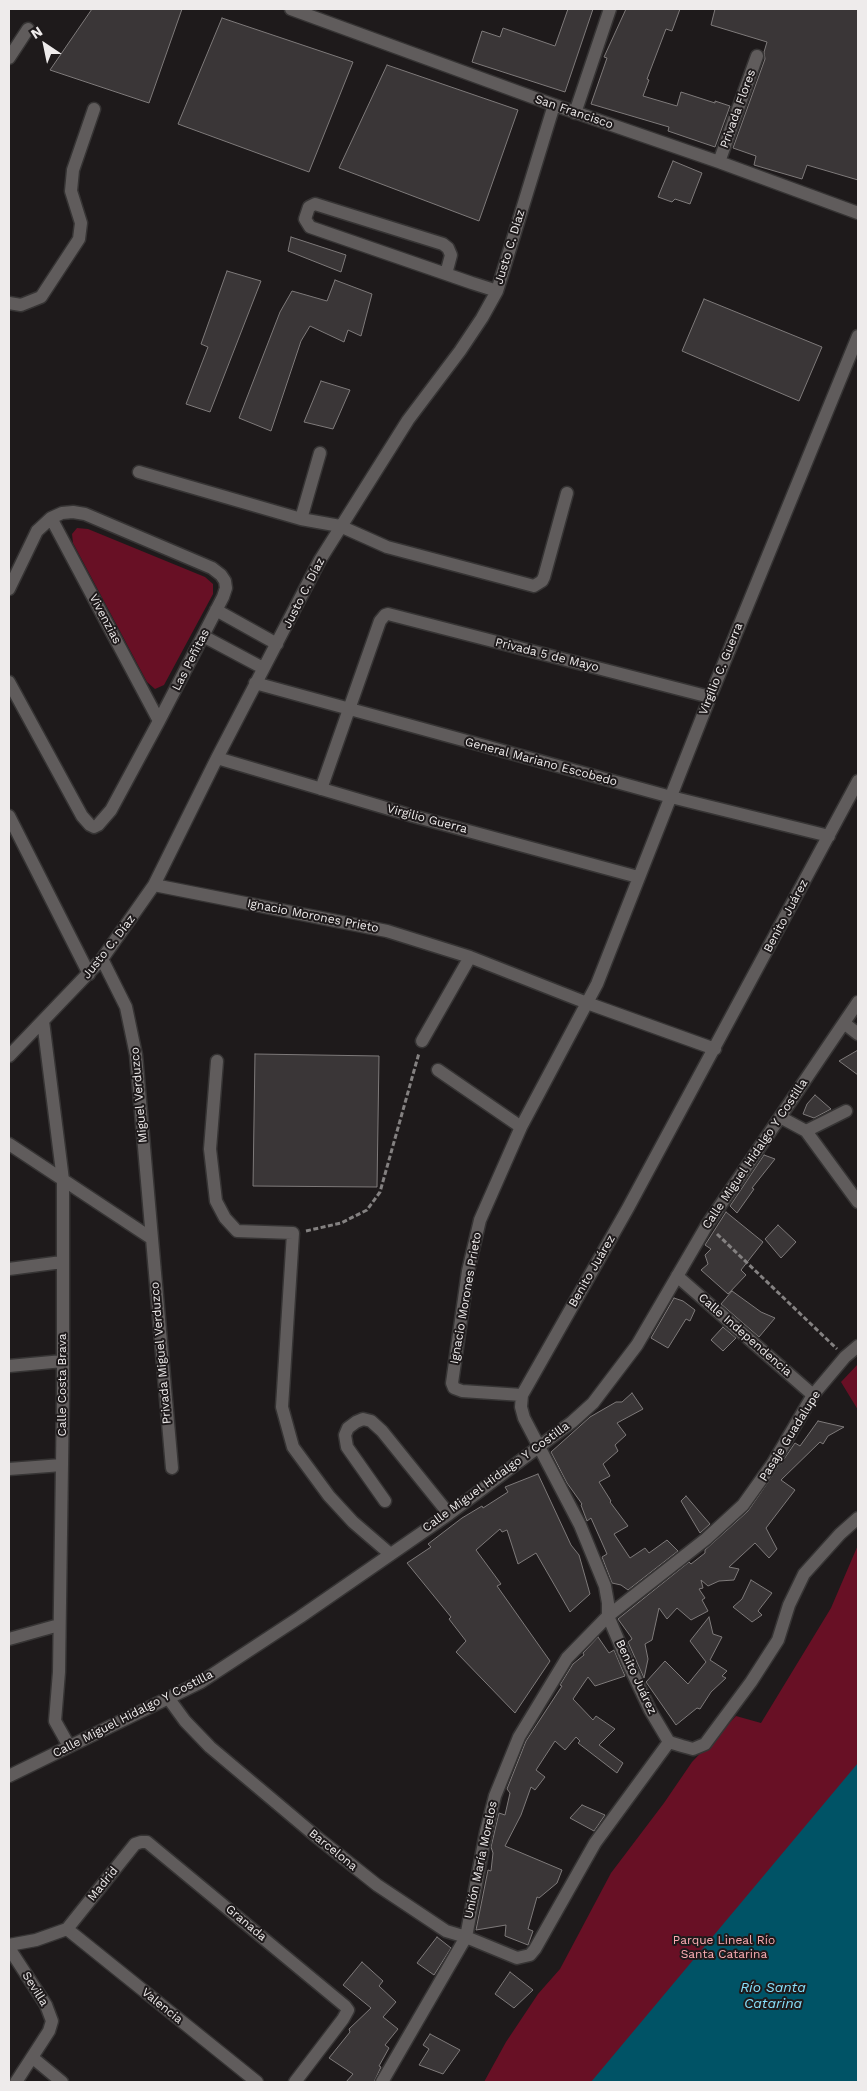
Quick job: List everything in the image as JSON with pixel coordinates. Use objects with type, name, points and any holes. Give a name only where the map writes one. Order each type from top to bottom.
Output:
[{"type":"street","name":"San Francisco","points":[[291,9],[575,113],[719,162],[858,213]]},
{"type":"street","points":[[575,113],[610,9]]},
{"type":"street","points":[[9,58],[28,29]]},
{"type":"street","name":"Privada Flores","points":[[719,162],[757,56]]},
{"type":"street","name":"Justo C. Díaz","points":[[9,1056],[102,959],[154,885],[217,758],[320,560],[408,420],[460,351],[482,318],[497,291],[554,105]]},
{"type":"street","points":[[9,303],[21,305],[42,297],[79,239],[81,223],[71,192],[73,170],[94,110]]},
{"type":"street","points":[[446,274],[450,255],[448,248],[443,244],[315,204],[309,207],[305,219],[310,227],[446,274],[497,291]]},
{"type":"street","name":"Virgilio C. Guerra","points":[[587,1003],[597,984],[710,696],[858,336]]},
{"type":"street","points":[[301,520],[320,453]]},
{"type":"street","points":[[139,472],[301,520],[340,526],[387,547],[534,586],[542,581],[544,577],[567,493]]},
{"type":"street","name":"Las Peñitas","points":[[9,682],[82,816],[86,822],[94,827],[101,823],[111,810],[223,597],[225,581],[221,574],[212,568],[85,514],[73,512],[51,518]]},
{"type":"street","points":[[9,589],[37,531],[51,518]]},
{"type":"street","name":"Vivenzias","points":[[51,518],[159,721]]},
{"type":"street","points":[[216,610],[277,644]]},
{"type":"street","name":"Privada 5 de Mayo","points":[[349,709],[380,621],[385,615],[392,615],[710,696]]},
{"type":"street","points":[[203,636],[263,668]]},
{"type":"street","name":"General Mariano Escobedo","points":[[255,684],[671,797],[829,836]]},
{"type":"street","points":[[321,789],[349,709]]},
{"type":"street","name":"Virgilio Guerra","points":[[217,758],[321,789],[638,876]]},
{"type":"street","name":"Benito Juárez","points":[[669,1742],[650,1710],[608,1616],[605,1586],[580,1525],[524,1418],[521,1407],[522,1395],[628,1208],[858,781]]},
{"type":"street","points":[[9,816],[89,974]]},
{"type":"street","name":"Ignacio Morones Prieto","points":[[154,885],[387,931],[470,957],[587,1003],[715,1049]]},
{"type":"street","points":[[422,1041],[470,957]]},
{"type":"street","name":"Miguel Verduzco","points":[[102,959],[126,1007],[132,1030],[151,1238]]},
{"type":"street","name":"Calle Miguel Hidalgo Y Costilla","points":[[9,1776],[201,1682],[251,1650],[449,1514],[539,1448],[593,1403],[638,1345],[707,1225],[858,1002]]},
{"type":"street","name":"Ignacio Morones Prieto","points":[[522,1395],[467,1392],[454,1388],[452,1378],[468,1271],[480,1220],[521,1127],[587,1003]]},
{"type":"street","name":"Calle Costa Brava","points":[[43,1021],[63,1180],[62,1465],[55,1721],[69,1746]]},
{"type":"street","points":[[844,1023],[858,1034]]},
{"type":"street","points":[[217,1061],[210,1149],[216,1201],[225,1218],[237,1231],[294,1233],[282,1407],[293,1448],[340,1509],[389,1554]]},
{"type":"street","points":[[438,1070],[521,1127]]},
{"type":"street","points":[[806,1131],[846,1111]]},
{"type":"street","points":[[780,1117],[806,1131],[858,1202]]},
{"type":"street","points":[[9,1144],[151,1238]]},
{"type":"street","name":"Privada Miguel Verduzco","points":[[151,1238],[172,1468]]},
{"type":"street","points":[[9,1269],[62,1262]]},
{"type":"street","name":"Calle Independencia","points":[[676,1276],[813,1395]]},
{"type":"street","name":"Pasaje Guadalupe","points":[[743,1505],[773,1463],[813,1395],[845,1357],[858,1346]]},
{"type":"street","points":[[9,1366],[62,1360]]},
{"type":"street","points":[[385,1500],[347,1446],[345,1436],[348,1428],[363,1419],[371,1421],[382,1430],[449,1514]]},
{"type":"street","points":[[9,1469],[62,1465]]},
{"type":"street","name":"Unión María Morelos","points":[[382,2082],[466,1937],[486,1832],[495,1796],[519,1737],[568,1658],[608,1616],[706,1539],[743,1505]]},
{"type":"street","points":[[669,1742],[689,1749],[701,1747],[751,1682],[778,1640],[788,1605],[804,1574],[840,1534],[858,1518]]},
{"type":"street","points":[[9,1639],[59,1625]]},
{"type":"street","name":"Barcelona","points":[[168,1699],[185,1721],[210,1747],[377,1885],[446,1931],[466,1937],[511,1956],[526,1957],[535,1949],[595,1843],[669,1742]]},
{"type":"street","name":"Madrid","points":[[67,1929],[135,1844],[141,1842]]},
{"type":"street","name":"Granada","points":[[141,1842],[153,1846],[342,2002],[348,2010],[295,2082]]},
{"type":"street","points":[[9,1946],[36,1940],[67,1929]]},
{"type":"street","name":"Valencia","points":[[67,1929],[257,2082]]},
{"type":"street","name":"Sevilla","points":[[9,1946],[46,2005],[52,2021],[50,2031],[16,2082]]},
{"type":"street","points":[[33,2058],[62,2082]]},
{"type":"path","points":[[294,1233],[341,1223],[367,1210],[380,1192],[422,1041]]},
{"type":"path","points":[[707,1225],[845,1357]]},
{"type":"green space","points":[[77,528],[88,529],[205,577],[213,584],[213,594],[164,685],[155,689],[147,682],[73,543],[72,534]]},
{"type":"green space","points":[[858,1364],[858,1410],[841,1382]]},
{"type":"green space","name":"Parque Lineal Río Santa Catarina","points":[[858,1545],[858,2082],[484,2082],[506,2042],[538,1994],[560,1969],[611,1873],[664,1803],[692,1762],[736,1716],[761,1723],[831,1608]]},
{"type":"water","name":"Río Santa Catarina","points":[[858,1763],[858,2082],[591,2082]]},
{"type":"building","points":[[92,9],[182,9],[149,103],[50,70]]},
{"type":"building","points":[[568,9],[593,9],[565,92],[472,62],[482,31],[500,37],[503,28],[555,46]]},
{"type":"building","points":[[626,9],[680,9],[672,31],[666,29],[647,79],[649,80],[643,96],[677,106],[681,92],[730,106],[715,147],[668,131],[669,127],[591,104],[607,58],[604,57]]},
{"type":"building","points":[[715,9],[858,9],[858,180],[807,165],[802,179],[754,165],[756,156],[733,148],[765,59],[764,52],[767,42],[711,25]]},
{"type":"building","points":[[222,18],[353,62],[309,172],[178,124]]},
{"type":"building","points":[[387,65],[518,110],[479,221],[339,168]]},
{"type":"building","points":[[673,161],[702,173],[690,204],[675,199],[672,202],[658,197]]},
{"type":"building","points":[[291,237],[346,255],[341,272],[288,251]]},
{"type":"building","points":[[227,271],[261,281],[210,412],[186,404],[208,347],[201,344]]},
{"type":"building","points":[[335,280],[372,294],[361,336],[348,330],[344,342],[310,326],[301,341],[271,431],[239,418],[280,312],[292,291],[327,301]]},
{"type":"building","points":[[704,299],[822,347],[799,401],[682,351]]},
{"type":"building","points":[[321,381],[350,390],[333,429],[304,422]]},
{"type":"building","points":[[858,1050],[858,1075],[839,1061]]},
{"type":"building","points":[[255,1054],[379,1056],[377,1187],[253,1186]]},
{"type":"building","points":[[815,1095],[831,1109],[814,1118],[803,1114],[807,1104]]},
{"type":"building","points":[[764,1155],[775,1159],[752,1188],[754,1189],[737,1213],[730,1206]]},
{"type":"building","points":[[726,1212],[763,1242],[741,1270],[746,1275],[728,1294],[701,1270],[708,1264],[705,1255],[711,1249],[705,1245]]},
{"type":"building","points":[[778,1225],[796,1242],[781,1258],[765,1239]]},
{"type":"building","points":[[732,1291],[761,1312],[775,1318],[759,1337],[721,1304]]},
{"type":"building","points":[[674,1298],[683,1301],[695,1310],[690,1321],[686,1319],[668,1348],[651,1338]]},
{"type":"building","points":[[723,1327],[736,1338],[723,1351],[711,1340]]},
{"type":"building","points":[[632,1393],[643,1409],[617,1423],[626,1435],[615,1445],[618,1451],[603,1464],[610,1476],[599,1482],[610,1502],[628,1526],[614,1534],[630,1558],[645,1548],[649,1553],[667,1540],[678,1551],[628,1590],[621,1585],[612,1583],[602,1557],[607,1554],[591,1518],[587,1521],[582,1504],[567,1483],[551,1452],[590,1417],[616,1402],[622,1402]]},
{"type":"building","points":[[818,1421],[844,1427],[828,1436],[823,1444],[820,1442],[781,1480],[795,1490],[766,1528],[777,1549],[769,1558],[755,1543],[729,1567],[739,1569],[734,1580],[719,1581],[708,1586],[701,1580],[703,1588],[699,1589],[705,1598],[702,1600],[708,1611],[691,1620],[677,1608],[667,1619],[659,1608],[652,1640],[645,1644],[648,1659],[644,1678],[628,1642],[632,1639],[618,1619],[689,1562],[691,1564],[705,1553],[705,1550],[748,1511],[795,1443],[800,1446]]},
{"type":"building","points":[[538,1474],[571,1545],[579,1555],[590,1594],[570,1612],[536,1553],[518,1564],[507,1530],[502,1532],[500,1529],[476,1550],[501,1584],[497,1586],[550,1661],[515,1713],[456,1652],[466,1641],[449,1619],[451,1617],[407,1563],[431,1547],[428,1544],[462,1518],[482,1506],[483,1508],[508,1492],[505,1487]]},
{"type":"building","points":[[686,1496],[710,1524],[700,1533],[681,1501]]},
{"type":"building","points":[[751,1580],[772,1593],[758,1611],[762,1615],[752,1622],[733,1607],[742,1599]]},
{"type":"building","points":[[709,1617],[713,1634],[722,1637],[710,1660],[727,1671],[722,1676],[726,1678],[711,1692],[700,1709],[697,1708],[676,1725],[646,1682],[665,1661],[688,1684],[706,1662],[690,1641]]},
{"type":"building","points":[[598,1637],[609,1653],[614,1650],[625,1676],[595,1686],[588,1677],[573,1699],[593,1720],[596,1716],[615,1729],[599,1745],[623,1763],[617,1773],[578,1743],[580,1741],[576,1737],[565,1750],[555,1741],[536,1770],[545,1777],[535,1790],[531,1787],[521,1815],[505,1846],[562,1870],[557,1883],[539,1898],[537,1897],[528,1929],[533,1931],[528,1945],[505,1936],[506,1925],[476,1930],[488,1870],[491,1871],[493,1853],[491,1847],[499,1813],[505,1815],[510,1793],[507,1789],[526,1741],[562,1686],[560,1685],[573,1664],[584,1655],[583,1653]]},
{"type":"building","points":[[582,1805],[605,1815],[594,1831],[570,1818]]},
{"type":"building","points":[[437,1937],[451,1948],[434,1975],[417,1963]]},
{"type":"building","points":[[362,1962],[383,1981],[379,1986],[396,2002],[383,2017],[398,2029],[385,2045],[389,2048],[379,2066],[381,2067],[374,2082],[346,2082],[353,2074],[329,2058],[350,2032],[349,2029],[371,2008],[343,1985]]},
{"type":"building","points":[[510,1972],[533,1990],[514,2008],[495,1994]]},
{"type":"building","points":[[430,2034],[460,2050],[443,2074],[419,2065],[429,2049],[423,2045]]}]
